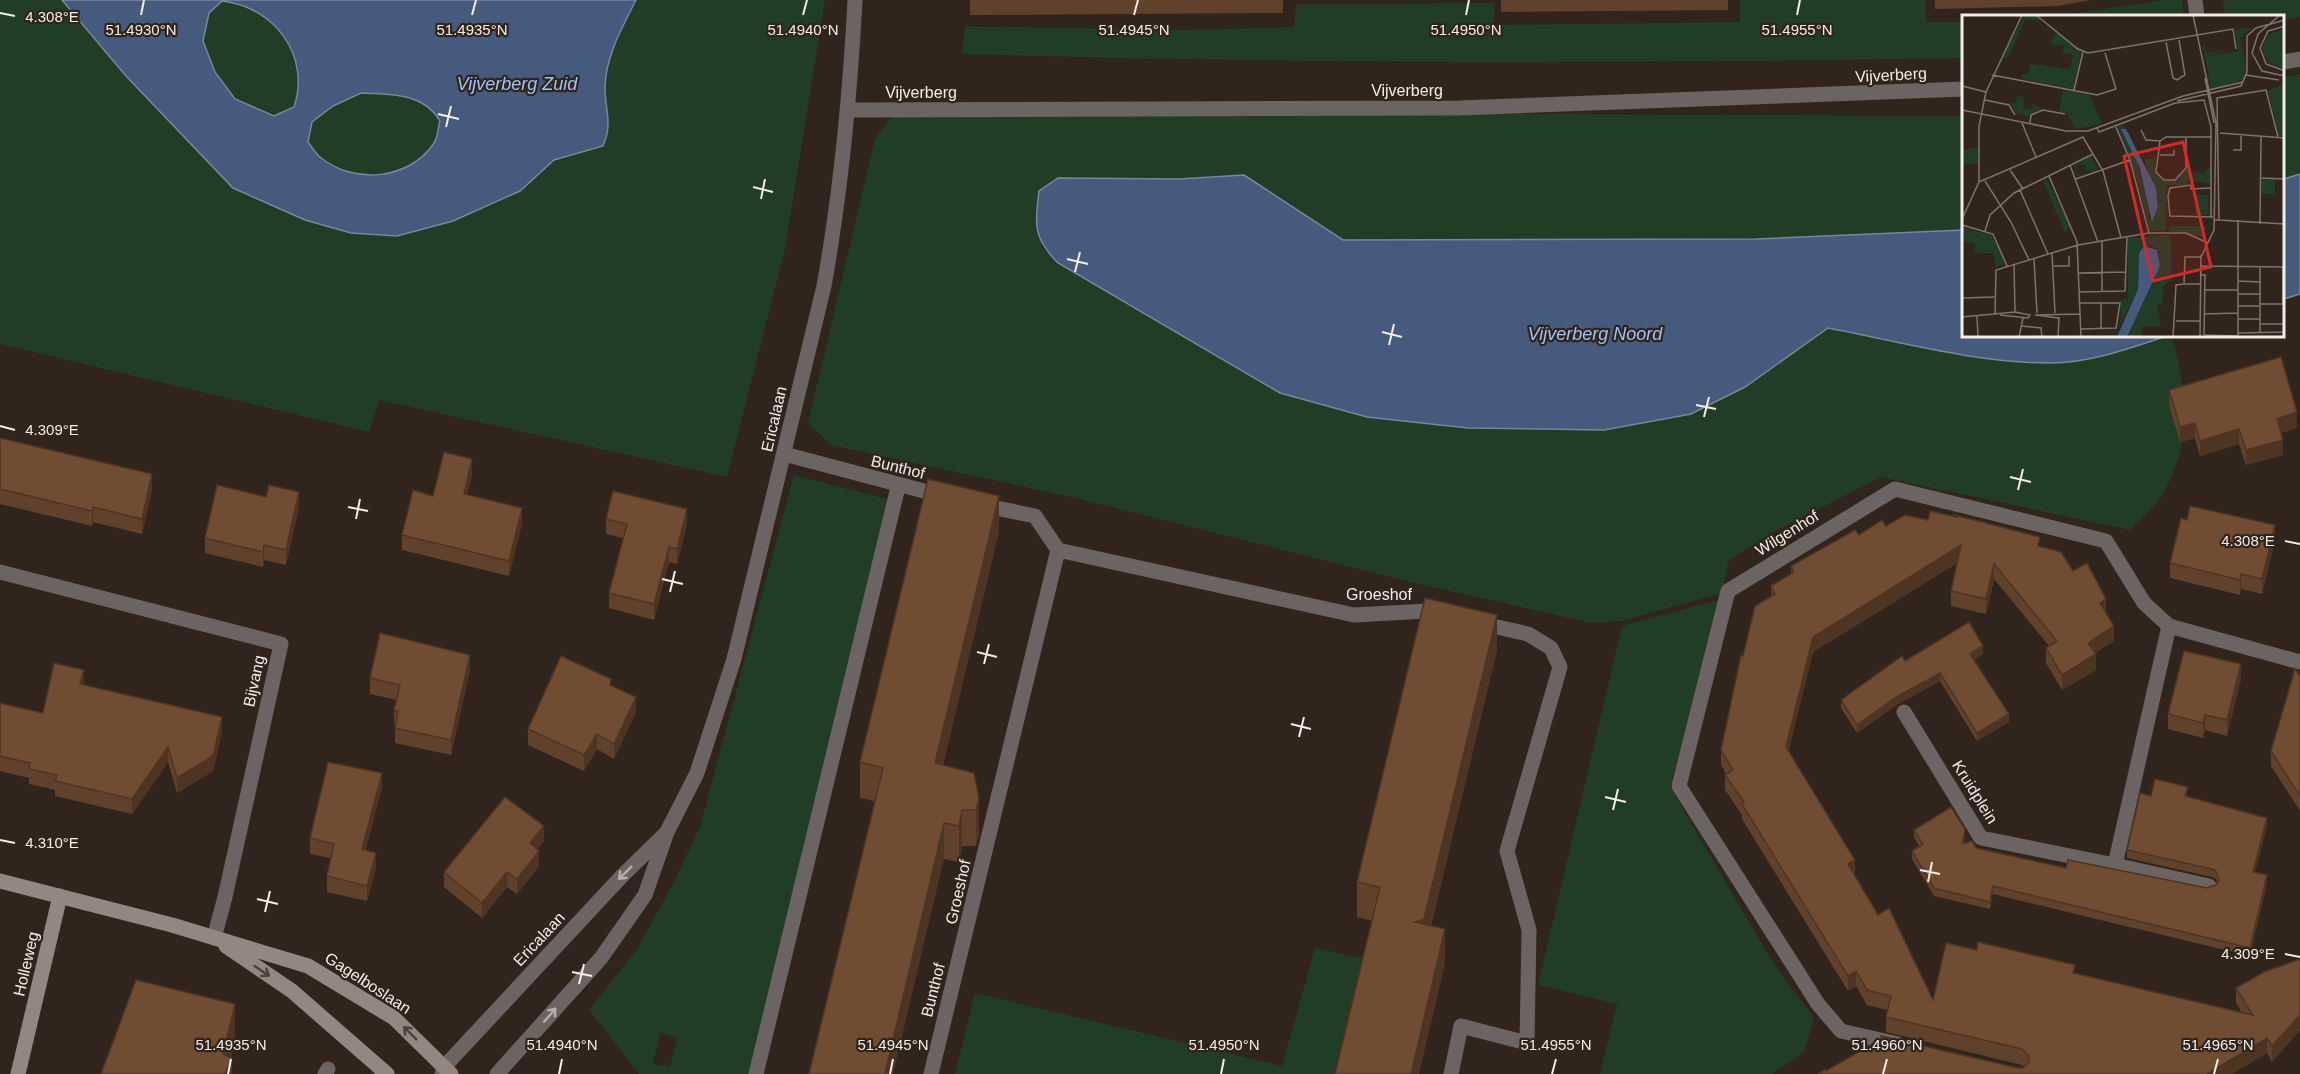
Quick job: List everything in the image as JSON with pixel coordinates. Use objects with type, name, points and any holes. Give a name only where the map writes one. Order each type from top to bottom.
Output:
[{"type":"street","name":"Ericalaan","points":[[497,1074],[601,958],[645,895],[667,832],[697,772],[734,659],[826,275],[849,110],[855,0]]},
{"type":"street","points":[[2195,0],[2197,15]]},
{"type":"street","points":[[2285,62],[2300,59]]},
{"type":"street","name":"Vijverberg","points":[[849,110],[1459,108],[1962,89]]},
{"type":"street","name":"Bunthof","points":[[784,454],[898,487],[1035,516],[1058,550]]},
{"type":"street","points":[[756,1074],[898,487]]},
{"type":"street","name":"Wilgenhof","points":[[1908,1047],[1841,1031],[1818,1004],[1679,786],[1728,591],[1895,489],[2106,541],[2144,603],[2169,626],[2300,662]]},
{"type":"street","name":"Groeshof","points":[[962,950],[1058,550],[1354,615],[1427,611],[1528,634],[1551,648],[1560,667],[1507,851],[1529,930],[1527,1043],[1461,1026],[1450,1074]]},
{"type":"street","name":"Bijvang","points":[[0,572],[280,644],[214,938]]},
{"type":"street","points":[[2115,865],[2169,626]]},
{"type":"street","name":"Kruidplein","points":[[1904,712],[1982,838],[2209,886]]},
{"type":"street","name":"Ericalaan","points":[[446,1072],[622,876],[667,832]]},
{"type":"street","name":"Gagelboslaan","points":[[0,881],[214,938],[308,966],[394,1018],[446,1072]]},
{"type":"street","name":"Holleweg","points":[[18,1074],[60,896]]},
{"type":"street","name":"Gagelboslaan","points":[[214,938],[292,991],[387,1074]]},
{"type":"street","name":"Bunthof","points":[[931,1074],[962,950]]},
{"type":"green space","points":[[0,0],[62,0],[126,76],[233,188],[351,233],[397,236],[453,221],[520,191],[554,160],[603,146],[605,87],[612,47],[636,0],[825,0],[785,249],[727,477],[379,400],[369,432],[0,344]]},
{"type":"green space","points":[[1740,0],[1926,0],[1926,22],[1962,22],[1962,58],[1463,62],[1212,60],[962,54],[965,26],[1185,30],[1294,27],[1296,4],[1495,3],[1494,25],[1740,22]]},
{"type":"green space","points":[[2162,0],[2182,0],[2184,15],[2065,15]]},
{"type":"green space","points":[[2223,0],[2300,0],[2300,17],[2285,20],[2285,15],[2224,15]]},
{"type":"green space","points":[[222,1],[241,5],[258,13],[273,23],[284,37],[297,69],[298,88],[294,107],[274,116],[235,99],[215,72],[203,41],[209,12]]},
{"type":"green space","points":[[2300,74],[2300,174],[2285,179],[2285,77]]},
{"type":"green space","points":[[361,93],[405,96],[424,105],[440,121],[434,143],[411,165],[381,174],[364,175],[348,172],[319,157],[308,142],[312,122],[333,106]]},
{"type":"green space","points":[[1204,112],[1962,116],[1962,230],[1755,239],[1343,240],[1244,175],[1179,179],[1041,246],[1058,263],[1280,393],[1367,417],[1468,428],[1603,430],[1691,414],[1745,387],[1828,328],[1985,358],[2053,363],[2113,354],[2165,338],[2172,338],[2184,396],[2180,453],[2161,497],[2130,530],[1881,477],[1770,534],[1729,560],[1722,593],[1622,621],[1591,623],[1406,581],[1071,497],[831,445],[808,423],[875,139],[891,117]]},
{"type":"green space","points":[[794,475],[888,499],[752,1074],[639,1074],[589,1010],[637,949],[673,884],[700,827]],"holes":[[[660,1033],[677,1038],[670,1067],[653,1064]]]},
{"type":"green space","points":[[1722,599],[1670,787],[1772,961],[1814,1018],[1804,1052],[1772,1074],[1600,1074],[1617,1004],[1538,985],[1622,626]]},
{"type":"green space","points":[[1315,948],[1364,959],[1337,1074],[955,1074],[975,993],[1282,1066]]},
{"type":"water","name":"Vijverberg Zuid","points":[[62,0],[636,0],[608,64],[605,87],[608,130],[603,146],[554,160],[520,191],[453,221],[397,236],[351,233],[305,220],[233,188],[126,76]],"holes":[[[222,1],[241,5],[258,13],[273,24],[284,37],[293,53],[297,70],[298,88],[294,107],[274,116],[235,99],[215,72],[203,41],[209,13]],[[361,93],[395,95],[425,105],[440,121],[434,143],[411,165],[396,171],[364,175],[333,166],[320,157],[308,142],[312,122],[333,106]]]},
{"type":"water","points":[[2300,174],[2300,294],[2285,299],[2285,179]]},
{"type":"water","name":"Vijverberg Noord","points":[[1244,175],[1343,240],[1756,239],[1962,230],[1962,338],[2161,338],[2095,358],[2051,363],[1967,356],[1828,328],[1745,387],[1691,414],[1604,430],[1468,428],[1367,417],[1280,393],[1058,263],[1040,238],[1037,222],[1039,191],[1058,178],[1179,179]]},
{"type":"building","points":[[2281,357],[2297,412],[2277,419],[2283,440],[2246,450],[2239,429],[2200,441],[2195,423],[2180,427],[2169,390]]},
{"type":"building","points":[[0,438],[152,474],[142,519],[93,507],[92,511],[0,489]]},
{"type":"building","points":[[444,452],[472,459],[464,494],[522,508],[509,561],[402,535],[413,490],[433,496]]},
{"type":"building","points":[[928,479],[999,496],[935,763],[974,773],[979,798],[976,810],[962,810],[959,826],[944,823],[885,1074],[809,1074],[883,768],[860,762]]},
{"type":"building","points":[[217,485],[266,497],[269,485],[299,492],[286,550],[264,545],[263,552],[205,538]]},
{"type":"building","points":[[613,491],[687,509],[677,549],[669,547],[654,604],[609,593],[627,524],[606,519]]},
{"type":"building","points":[[2190,506],[2275,525],[2262,579],[2241,574],[2240,580],[2170,563],[2181,518],[2187,520]]},
{"type":"building","points":[[1930,511],[1957,517],[1955,515],[2040,537],[2038,546],[2061,552],[2073,571],[2087,563],[2106,599],[2100,603],[2114,626],[2088,643],[2096,654],[2062,675],[2046,648],[2057,641],[1994,564],[1986,599],[1951,591],[1961,545],[1813,637],[1786,747],[1855,860],[1848,864],[1878,915],[1889,908],[1933,1000],[1946,943],[1977,950],[1978,942],[2075,965],[2073,973],[2253,1015],[2236,988],[2264,972],[2300,959],[2300,1015],[2272,1046],[2267,1038],[2207,1074],[1818,1074],[1881,1039],[1881,1036],[2018,1068],[2023,1068],[2029,1062],[2029,1056],[2022,1049],[1886,1017],[1891,996],[1867,990],[1856,971],[1848,976],[1742,804],[1744,802],[1725,775],[1733,770],[1721,750],[1741,655],[1743,656],[1755,606],[1775,594],[1771,586],[1794,572],[1791,566],[1855,530],[1859,535],[1882,520],[1886,526],[1905,515],[1928,520]]},
{"type":"building","points":[[1425,598],[1497,615],[1424,919],[1415,922],[1445,929],[1411,1074],[1335,1074],[1380,887],[1357,882]]},
{"type":"building","points":[[1969,622],[1983,646],[1970,654],[2009,714],[1977,733],[1940,673],[1898,696],[1857,725],[1841,700],[1902,656],[1905,661]]},
{"type":"building","points":[[380,633],[470,655],[451,740],[395,728],[398,711],[394,710],[400,685],[370,678]]},
{"type":"building","points":[[2184,651],[2241,664],[2227,720],[2205,715],[2203,723],[2168,714]]},
{"type":"building","points":[[561,656],[611,679],[610,685],[636,697],[614,744],[597,734],[584,755],[528,729]]},
{"type":"building","points":[[54,663],[84,670],[80,684],[222,717],[213,756],[177,778],[168,747],[132,799],[55,781],[57,775],[29,769],[30,763],[0,756],[0,703],[43,713]]},
{"type":"building","points":[[2295,669],[2300,676],[2300,796],[2271,751]]},
{"type":"building","points":[[328,762],[382,773],[362,849],[376,853],[367,886],[327,876],[334,844],[310,838]]},
{"type":"building","points":[[2155,779],[2188,787],[2185,796],[2267,818],[2253,872],[2267,875],[2250,948],[1993,886],[1990,902],[1934,888],[1912,851],[1923,844],[1914,830],[1951,807],[1965,829],[1962,844],[1972,841],[1976,848],[2066,868],[2068,860],[2207,888],[2216,885],[2219,880],[2216,871],[2212,869],[2127,850],[2140,793],[2151,796]]},
{"type":"building","points":[[505,797],[544,826],[530,843],[539,851],[517,879],[507,872],[482,903],[444,872]]},
{"type":"building","points":[[136,980],[235,1004],[223,1054],[232,1058],[225,1074],[101,1074]]}]
